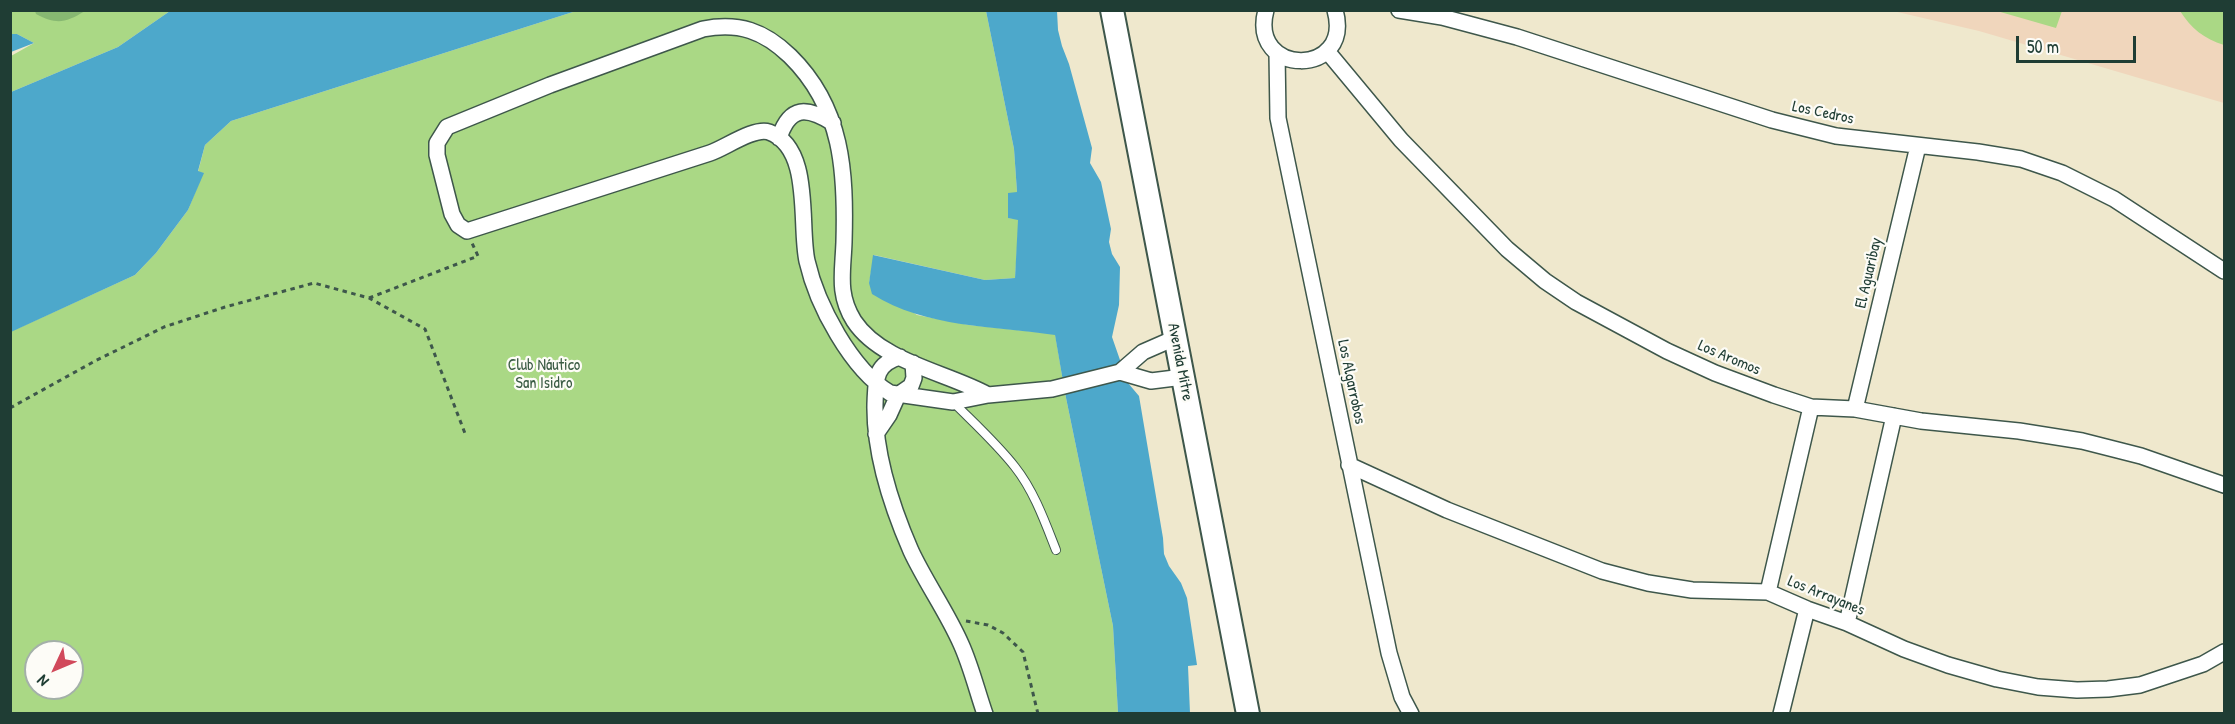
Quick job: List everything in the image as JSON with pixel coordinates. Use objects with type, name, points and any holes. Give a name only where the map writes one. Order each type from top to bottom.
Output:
[{"type":"street","name":"Avenida Mitre","points":[[1112,10],[1248,714]]},
{"type":"street","points":[[1266,10],[1264,33],[1269,44],[1286,59],[1297,62],[1318,58],[1334,42],[1338,20],[1335,10]]},
{"type":"street","name":"Los Cedros","points":[[1399,10],[1442,17],[1517,36],[1772,120],[1836,136],[2021,159],[2062,173],[2114,199],[2224,271]]},
{"type":"street","points":[[988,395],[967,384],[906,360],[872,341],[853,319],[842,295],[844,229],[840,152],[834,123],[805,71],[779,45],[747,28],[722,25],[703,28],[550,85],[447,127],[437,143],[437,155],[452,214],[458,225],[467,231],[716,151],[759,131],[768,131],[779,138],[794,158],[801,181],[806,258],[815,288],[831,324],[860,365],[890,393],[952,402],[988,395],[1052,389],[1117,373],[1143,352],[1175,338]]},
{"type":"street","name":"Los Aromos","points":[[1327,51],[1401,140],[1507,249],[1545,281],[1576,302],[1667,351],[1715,373],[1811,407],[1855,409],[1921,421],[2019,431],[2082,441],[2141,456],[2224,485]]},
{"type":"street","name":"Los Algarrobos","points":[[1277,53],[1278,118],[1389,653],[1402,697],[1411,714]]},
{"type":"street","points":[[779,138],[784,122],[801,111],[815,112],[834,123]]},
{"type":"street","name":"El Aguaribay","points":[[1855,409],[1918,146]]},
{"type":"street","points":[[906,360],[891,360],[878,372],[876,381],[876,434],[887,487],[911,551],[962,645],[985,714]]},
{"type":"street","points":[[876,434],[889,415],[898,395],[911,386],[914,378],[906,360]]},
{"type":"street","points":[[1117,373],[1151,381],[1183,377]]},
{"type":"street","points":[[1768,592],[1811,407]]},
{"type":"street","points":[[1847,623],[1894,416]]},
{"type":"street","name":"Los Arrayanes","points":[[1349,465],[1447,510],[1602,571],[1648,583],[1692,590],[1768,592],[1847,623],[1904,649],[1997,679],[2037,687],[2078,690],[2108,689],[2140,685],[2203,664],[2224,651]]},
{"type":"street","points":[[1781,714],[1807,609]]},
{"type":"lane","points":[[952,402],[986,434],[1016,468],[1039,507],[1056,550]]},
{"type":"path","points":[[369,298],[478,256],[467,231]]},
{"type":"path","points":[[10,408],[164,327],[225,307],[314,283],[369,298],[425,329],[466,436]]},
{"type":"path","points":[[949,621],[962,620],[988,625],[1003,633],[1023,652],[1038,714]]},
{"type":"shaded area","points":[[1893,11],[2224,11],[2224,103],[1979,31]]},
{"type":"green space","points":[[35,10],[85,11],[66,20],[55,21],[43,18],[36,14]]},
{"type":"green space","points":[[2062,10],[2056,28],[1997,11]]},
{"type":"green space","points":[[11,11],[170,11],[118,47],[11,92],[11,56],[34,43],[17,34],[11,34]]},
{"type":"green space","name":"Club Náutico San Isidro","points":[[576,11],[986,11],[1014,149],[1017,192],[1008,218],[1019,219],[1015,278],[985,280],[874,255],[869,283],[917,315],[969,325],[1055,334],[1113,626],[1118,713],[11,713],[10,332],[135,275],[156,253],[188,210],[203,173],[198,172],[205,145],[231,121]]},
{"type":"green space","points":[[2180,11],[2224,11],[2224,45],[2210,40],[2199,32]]},
{"type":"water","points":[[170,11],[576,11],[231,121],[205,145],[198,171],[204,173],[188,210],[156,253],[135,275],[11,332],[11,92],[118,47]]},
{"type":"water","points":[[986,11],[1057,11],[1062,46],[1092,148],[1090,163],[1101,182],[1111,229],[1109,242],[1112,254],[1120,267],[1119,305],[1112,337],[1128,383],[1139,396],[1164,554],[1187,598],[1197,665],[1188,666],[1190,713],[1118,713],[1113,626],[1055,335],[938,320],[893,305],[872,294],[869,283],[873,255],[985,280],[1015,278],[1018,220],[1008,218],[1008,193],[1017,192],[1014,149]]},
{"type":"water","points":[[11,34],[17,34],[34,43],[11,52]]}]
